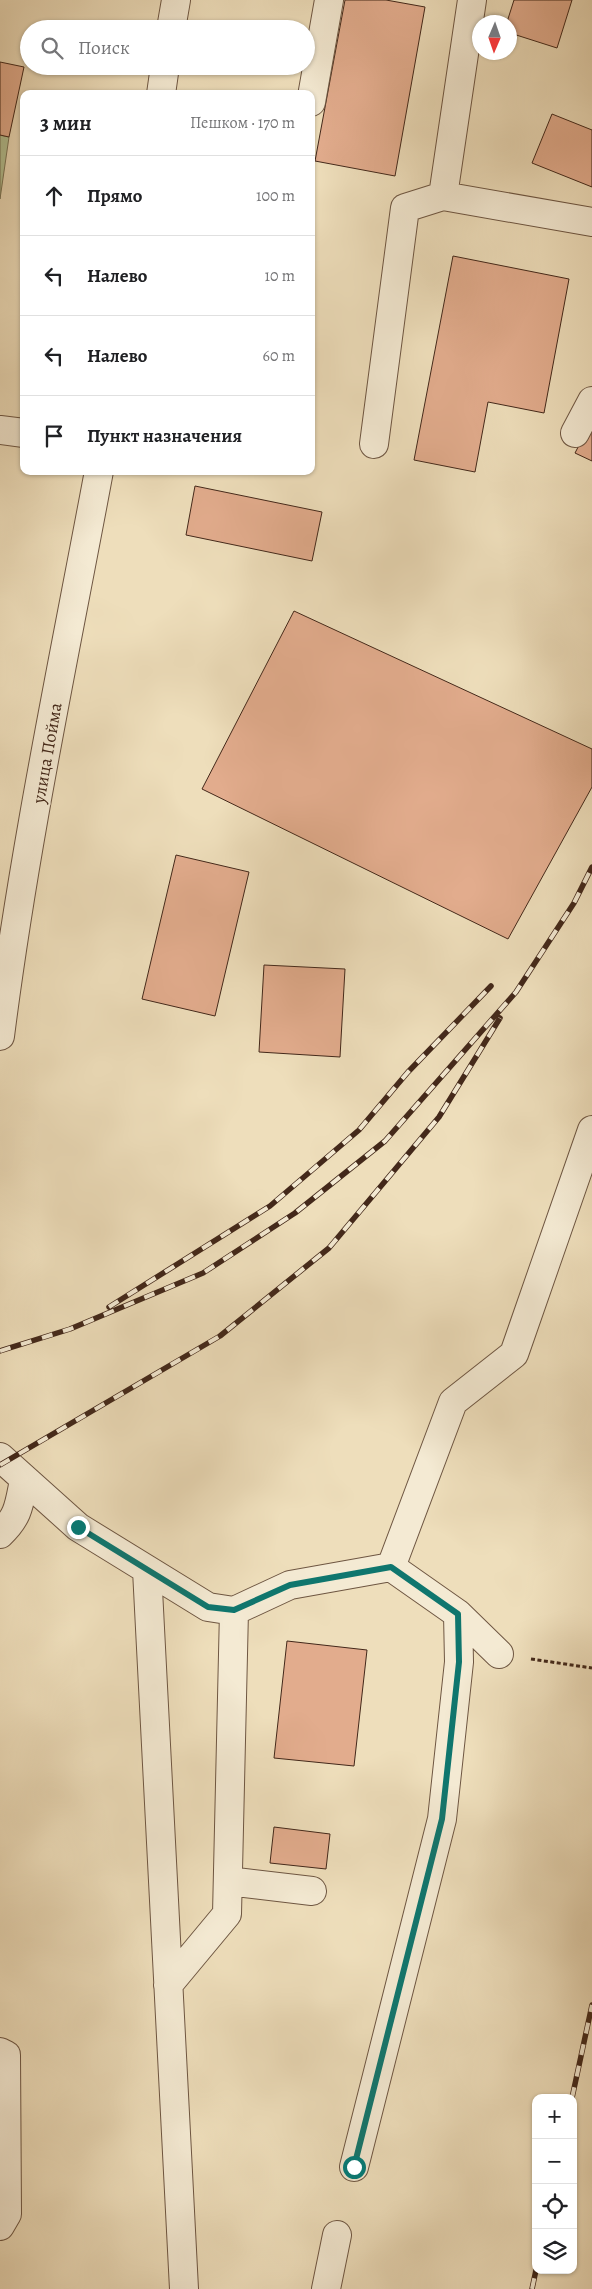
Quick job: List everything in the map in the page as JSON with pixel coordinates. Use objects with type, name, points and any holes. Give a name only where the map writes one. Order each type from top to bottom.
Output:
[{"type":"street","points":[[173,20],[176,0]]},
{"type":"street","points":[[313,90],[329,0]]},
{"type":"street","points":[[443,196],[472,0]]},
{"type":"street","points":[[162,90],[164,75]]},
{"type":"street","points":[[374,444],[404,208],[443,196],[592,222]]},
{"type":"street","points":[[575,433],[592,402]]},
{"type":"street","points":[[0,436],[0,430],[20,432]]},
{"type":"street","name":"улица Пойма","points":[[0,1036],[52,725],[98,475]]},
{"type":"street","points":[[391,1567],[453,1402],[514,1354],[592,1130]]},
{"type":"street","points":[[0,1457],[78,1527],[208,1607],[234,1610],[290,1585],[391,1567],[458,1614],[499,1654]]},
{"type":"street","points":[[0,1534],[8,1527],[18,1513],[24,1480]]},
{"type":"street","points":[[147,1570],[184,2289]]},
{"type":"street","points":[[168,1985],[227,1914],[234,1610]]},
{"type":"street","points":[[354,2167],[442,1819],[459,1662],[458,1614]]},
{"type":"street","points":[[228,1881],[312,1891]]},
{"type":"street","points":[[0,2052],[6,2055],[7,2214],[0,2226]]},
{"type":"street","points":[[326,2289],[337,2235]]},
{"type":"path","points":[[499,1654],[592,1668]]},
{"type":"green space","points":[[0,135],[9,137],[0,199]]},
{"type":"building","points":[[345,0],[386,0],[425,7],[395,176],[315,161]]},
{"type":"building","points":[[514,0],[572,0],[557,48],[517,35],[517,15],[509,15]]},
{"type":"building","points":[[0,62],[20,66],[20,75],[22,75],[9,137],[0,135]]},
{"type":"building","points":[[552,114],[592,130],[592,187],[532,163]]},
{"type":"building","points":[[453,256],[569,279],[544,413],[488,402],[475,472],[414,460]]},
{"type":"building","points":[[592,420],[592,461],[575,453]]},
{"type":"building","points":[[195,486],[322,512],[312,561],[186,535]]},
{"type":"building","points":[[294,611],[592,749],[592,787],[508,939],[202,789]]},
{"type":"building","points":[[176,855],[249,872],[215,1016],[142,999]]},
{"type":"building","points":[[264,965],[345,969],[340,1057],[259,1052]]},
{"type":"building","points":[[287,1641],[367,1650],[354,1766],[274,1758]]},
{"type":"building","points":[[274,1827],[330,1834],[326,1869],[270,1863]]},
{"type":"railway","points":[[0,1351],[70,1329],[203,1273],[295,1213],[385,1141],[516,992],[574,903],[592,867]]},
{"type":"railway","points":[[109,1307],[270,1206],[359,1130],[408,1072],[491,986]]},
{"type":"railway","points":[[0,1465],[220,1336],[329,1248],[439,1117],[500,1018]]},
{"type":"railway","points":[[573,2094],[592,2005]]},
{"type":"railway","points":[[532,2289],[535,2274]]},
{"type":"route","points":[[78,1527],[208,1607],[234,1610],[290,1585],[391,1567],[458,1614],[459,1662],[442,1819],[354,2167]]}]
